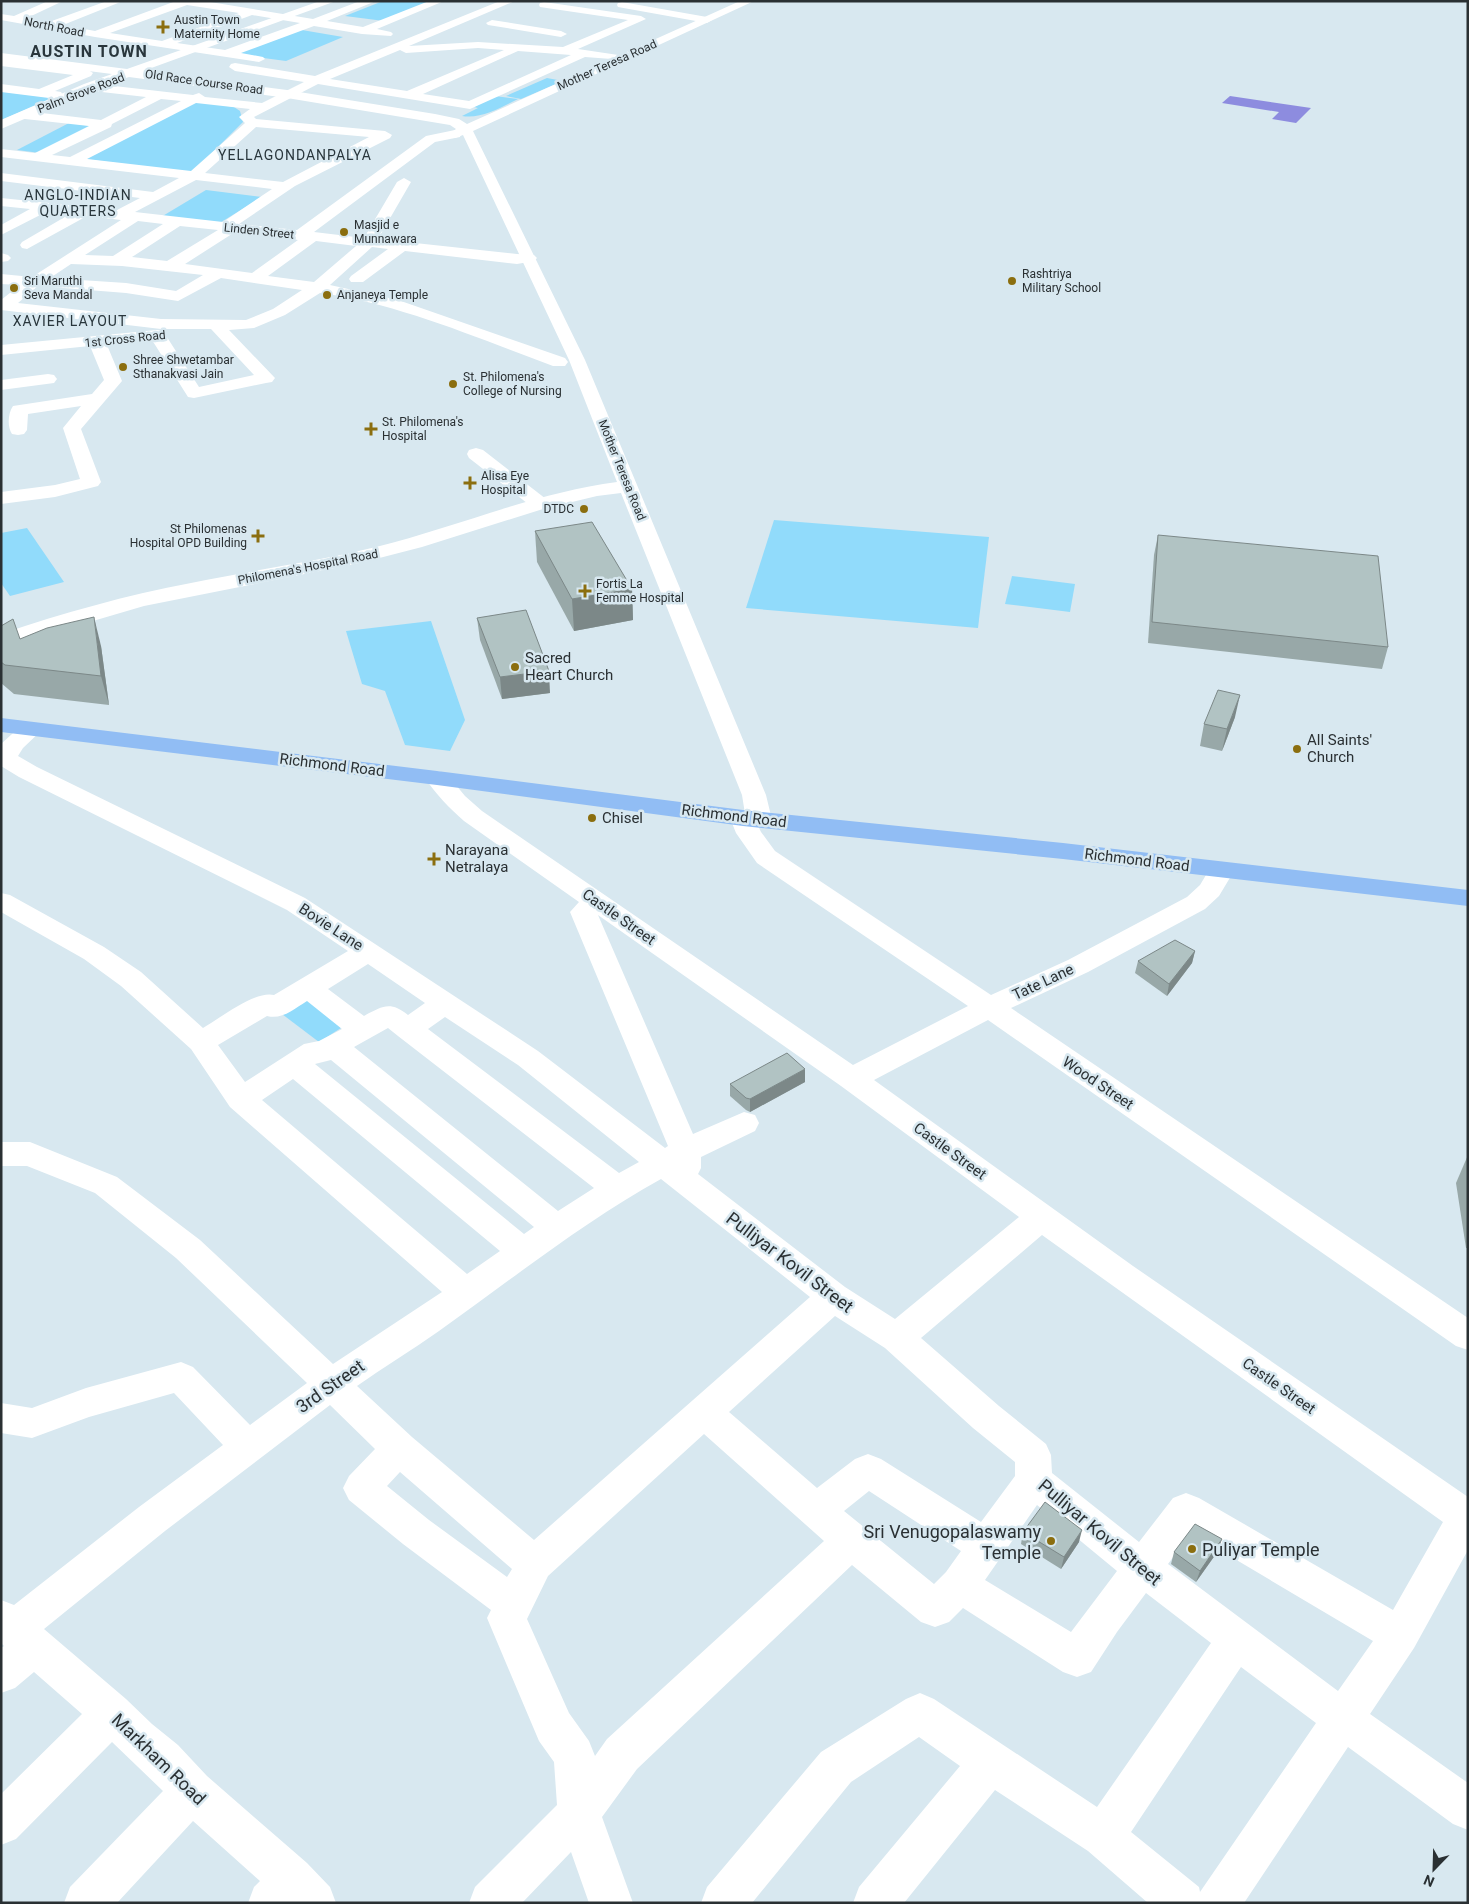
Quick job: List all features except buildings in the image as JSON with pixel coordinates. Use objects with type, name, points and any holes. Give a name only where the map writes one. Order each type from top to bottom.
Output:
[{"type":"main road","name":"Richmond Road","points":[[1,725],[437,778],[751,819],[1054,850],[1221,871],[1468,898]]},
{"type":"street","points":[[16,19],[58,1]]},
{"type":"street","points":[[95,34],[185,1],[251,7],[284,18],[362,31],[426,21],[440,28]]},
{"type":"street","name":"Palm Grove Road","points":[[1,125],[88,87],[134,73],[331,1]]},
{"type":"street","points":[[227,54],[371,1]]},
{"type":"street","points":[[439,1],[385,28],[369,43],[393,50],[495,46],[563,49]]},
{"type":"street","points":[[235,67],[317,74],[337,71],[393,50],[440,28],[510,1]]},
{"type":"street","name":"Mother Teresa Road","points":[[749,1],[460,131],[523,258],[577,360],[621,487],[754,795],[751,819]]},
{"type":"street","points":[[48,26],[113,2]]},
{"type":"street","points":[[609,2],[707,20]]},
{"type":"street","points":[[544,5],[641,19]]},
{"type":"street","points":[[162,44],[230,20],[251,7]]},
{"type":"street","points":[[164,10],[230,20]]},
{"type":"street","points":[[527,61],[641,19],[667,13]]},
{"type":"street","points":[[334,15],[385,28]]},
{"type":"street","name":"North Road","points":[[1,17],[95,34],[281,62]]},
{"type":"street","points":[[71,30],[98,21]]},
{"type":"street","points":[[597,25],[616,28]]},
{"type":"street","points":[[590,39],[489,29],[563,49],[621,58]]},
{"type":"street","points":[[482,63],[461,60],[495,46]]},
{"type":"street","points":[[409,95],[519,47]]},
{"type":"street","points":[[317,74],[353,86],[470,105],[584,53]]},
{"type":"street","points":[[411,62],[427,55],[453,59]]},
{"type":"street","points":[[2,61],[87,73],[40,93]]},
{"type":"street","name":"Old Race Course Road","points":[[2,61],[134,73],[287,94],[407,114],[429,119],[460,131]]},
{"type":"street","points":[[1,87],[46,68]]},
{"type":"street","points":[[138,290],[229,228],[285,186],[389,135],[253,122],[245,117],[287,94],[317,74]]},
{"type":"street","points":[[353,86],[378,76]]},
{"type":"street","points":[[382,91],[404,81]]},
{"type":"street","points":[[73,161],[225,85]]},
{"type":"street","points":[[1,87],[67,97]]},
{"type":"street","points":[[88,87],[197,98],[262,107]]},
{"type":"street","points":[[47,132],[128,92]]},
{"type":"street","points":[[438,100],[456,92]]},
{"type":"street","points":[[37,157],[160,95]]},
{"type":"street","points":[[25,115],[140,128]]},
{"type":"street","points":[[119,215],[193,176],[253,122]]},
{"type":"street","points":[[255,278],[336,209],[408,154],[431,139],[460,131]]},
{"type":"street","points":[[412,137],[431,139]]},
{"type":"street","points":[[4,153],[23,145]]},
{"type":"street","points":[[4,153],[285,186]]},
{"type":"street","points":[[408,154],[427,156]]},
{"type":"street","points":[[1,177],[154,196]]},
{"type":"street","points":[[3,306],[161,324],[248,325],[279,312],[319,286],[368,243],[404,182]]},
{"type":"street","name":"Linden Street","points":[[4,203],[253,231],[523,258]]},
{"type":"street","points":[[1,231],[44,207]]},
{"type":"street","points":[[336,209],[386,213]]},
{"type":"street","points":[[27,245],[85,211]]},
{"type":"street","points":[[3,306],[34,282],[134,217]]},
{"type":"street","points":[[253,231],[268,220]]},
{"type":"street","points":[[116,261],[177,222]]},
{"type":"street","points":[[357,279],[402,246]]},
{"type":"street","name":"Mother Teresa Road","points":[[523,258],[550,341],[566,378]]},
{"type":"street","points":[[68,259],[175,266],[319,286],[392,303],[559,362]]},
{"type":"street","points":[[1,279],[138,290],[178,296],[219,273]]},
{"type":"street","points":[[114,319],[161,293]]},
{"type":"street","points":[[16,321],[30,310]]},
{"type":"street","name":"1st Cross Road","points":[[1,350],[157,336],[248,325]]},
{"type":"street","points":[[157,336],[194,393],[266,378],[219,329]]},
{"type":"street","points":[[1,498],[55,491],[91,482],[72,428],[113,381],[97,342]]},
{"type":"street","points":[[1,385],[48,380]]},
{"type":"street","points":[[18,430],[19,410],[96,399]]},
{"type":"street","name":"Mother Teresa Road","points":[[582,413],[603,457],[621,487]]},
{"type":"street","points":[[476,454],[539,503]]},
{"type":"street","name":"Philomena's Hospital Road","points":[[1,641],[60,621],[189,590],[329,564],[385,551],[539,503],[621,487]]},
{"type":"street","name":"Bovie Lane","points":[[31,729],[13,744],[3,759],[296,904],[528,1058],[677,1166]]},
{"type":"street","name":"Castle Street","points":[[437,778],[456,801],[473,816],[852,1079],[1041,1217],[1467,1518]]},
{"type":"street","name":"Wood Street","points":[[751,819],[749,833],[766,857],[1468,1336]]},
{"type":"street","name":"Tate Lane","points":[[852,1079],[988,1007],[1078,966],[1196,903],[1210,890],[1221,871]]},
{"type":"street","points":[[598,901],[583,912],[677,1166]]},
{"type":"street","points":[[2,902],[94,953],[131,979],[201,1042],[241,1099],[466,1293]]},
{"type":"street","points":[[201,1042],[267,1003],[274,1008],[368,952]]},
{"type":"street","points":[[308,988],[362,1030]]},
{"type":"street","points":[[408,1028],[445,1003]]},
{"type":"street","points":[[241,1099],[314,1051],[323,1052],[389,1015],[617,1189]]},
{"type":"street","points":[[333,1046],[557,1228]]},
{"type":"street","points":[[295,1064],[523,1252]]},
{"type":"street","name":"3rd Street","points":[[1,1674],[16,1631],[152,1519],[247,1446],[330,1385],[466,1293],[557,1228],[617,1189],[677,1166],[744,1123]]},
{"type":"street","points":[[1,1154],[30,1154],[106,1185],[188,1249],[330,1385],[399,1448],[534,1564]]},
{"type":"street","name":"Pulliyar Kovil Street","points":[[677,1166],[832,1297],[897,1338],[986,1418],[1033,1455],[1034,1480],[1140,1567],[1343,1719],[1468,1809]]},
{"type":"street","points":[[897,1338],[1041,1217]]},
{"type":"street","points":[[610,1903],[579,1814],[574,1756],[554,1727],[507,1618],[534,1564],[832,1297]]},
{"type":"street","points":[[1,1418],[32,1423],[86,1403],[182,1378],[247,1446]]},
{"type":"street","points":[[704,1412],[851,1541],[935,1609],[960,1585],[1034,1480]]},
{"type":"street","points":[[399,1448],[362,1488],[416,1532],[513,1604]]},
{"type":"street","points":[[816,1511],[868,1470],[986,1546]]},
{"type":"street","points":[[960,1585],[1077,1658],[1140,1567],[1186,1510],[1400,1635]]},
{"type":"street","points":[[1218,1903],[1400,1635],[1467,1518]]},
{"type":"street","points":[[491,1903],[579,1814],[622,1754],[851,1541]]},
{"type":"street","name":"Markham Road","points":[[16,1631],[163,1760],[292,1895]]},
{"type":"street","points":[[1104,1836],[1236,1640]]},
{"type":"street","points":[[723,1903],[836,1766],[920,1713],[990,1762],[1104,1836],[1183,1903]]},
{"type":"street","points":[[1,1824],[112,1714]]},
{"type":"street","points":[[874,1903],[990,1762]]},
{"type":"street","points":[[86,1903],[192,1791]]},
{"type":"shaded area","points":[[383,1],[436,1],[384,21],[345,16]]},
{"type":"shaded area","points":[[296,29],[343,37],[286,61],[234,54]]},
{"type":"shaded area","points":[[547,78],[563,81],[521,99],[506,96]]},
{"type":"shaded area","points":[[1,90],[56,97],[1,120]]},
{"type":"shaded area","points":[[495,96],[518,99],[484,114],[462,116],[478,108],[474,107]]},
{"type":"shaded area","points":[[1230,96],[1311,108],[1296,123],[1272,119],[1279,112],[1222,103]]},
{"type":"shaded area","points":[[196,101],[234,107],[240,111],[243,122],[192,173],[85,159]]},
{"type":"shaded area","points":[[69,123],[92,126],[40,153],[17,150]]},
{"type":"shaded area","points":[[206,190],[262,197],[218,224],[161,217]]},
{"type":"shaded area","points":[[774,520],[989,537],[978,628],[746,608]]},
{"type":"shaded area","points":[[27,528],[64,582],[10,596],[1,583],[1,533]]},
{"type":"shaded area","points":[[1012,576],[1075,584],[1070,612],[1005,604]]},
{"type":"shaded area","points":[[431,621],[465,720],[450,751],[405,745],[385,691],[362,684],[346,631]]},
{"type":"shaded area","points":[[308,988],[352,1021],[319,1042],[274,1008]]},
{"type":"place","name":"Austin Town Maternity Home","points":[[163,27]]},
{"type":"place","name":"Masjid e Munnawara","points":[[344,232]]},
{"type":"place","name":"Rashtriya Military School","points":[[1012,281]]},
{"type":"place","name":"Sri Maruthi Seva Mandal","points":[[14,288]]},
{"type":"place","name":"Anjaneya Temple","points":[[327,295]]},
{"type":"place","name":"Shree Shwetambar Sthanakvasi Jain","points":[[123,367]]},
{"type":"place","name":"St. Philomena's College of Nursing","points":[[453,384]]},
{"type":"place","name":"St. Philomena's Hospital","points":[[371,429]]},
{"type":"place","name":"Alisa Eye Hospital","points":[[470,483]]},
{"type":"place","name":"DTDC","points":[[584,509]]},
{"type":"place","name":"St Philomenas Hospital OPD Building","points":[[258,536]]},
{"type":"place","name":"Fortis La Femme Hospital","points":[[585,591]]},
{"type":"place","name":"Sacred Heart Church","points":[[515,667]]},
{"type":"place","name":"All Saints' Church","points":[[1297,749]]},
{"type":"place","name":"Chisel","points":[[592,818]]},
{"type":"place","name":"Narayana Netralaya","points":[[434,859]]},
{"type":"place","name":"Sri Venugopalaswamy Temple","points":[[1051,1541]]},
{"type":"place","name":"Puliyar Temple","points":[[1192,1549]]},
{"type":"district","name":"AUSTIN TOWN","points":[[89,51]]},
{"type":"district","name":"YELLAGONDANPALYA","points":[[295,155]]},
{"type":"district","name":"ANGLO-INDIAN QUARTERS","points":[[78,204]]},
{"type":"district","name":"XAVIER LAYOUT","points":[[70,321]]}]
